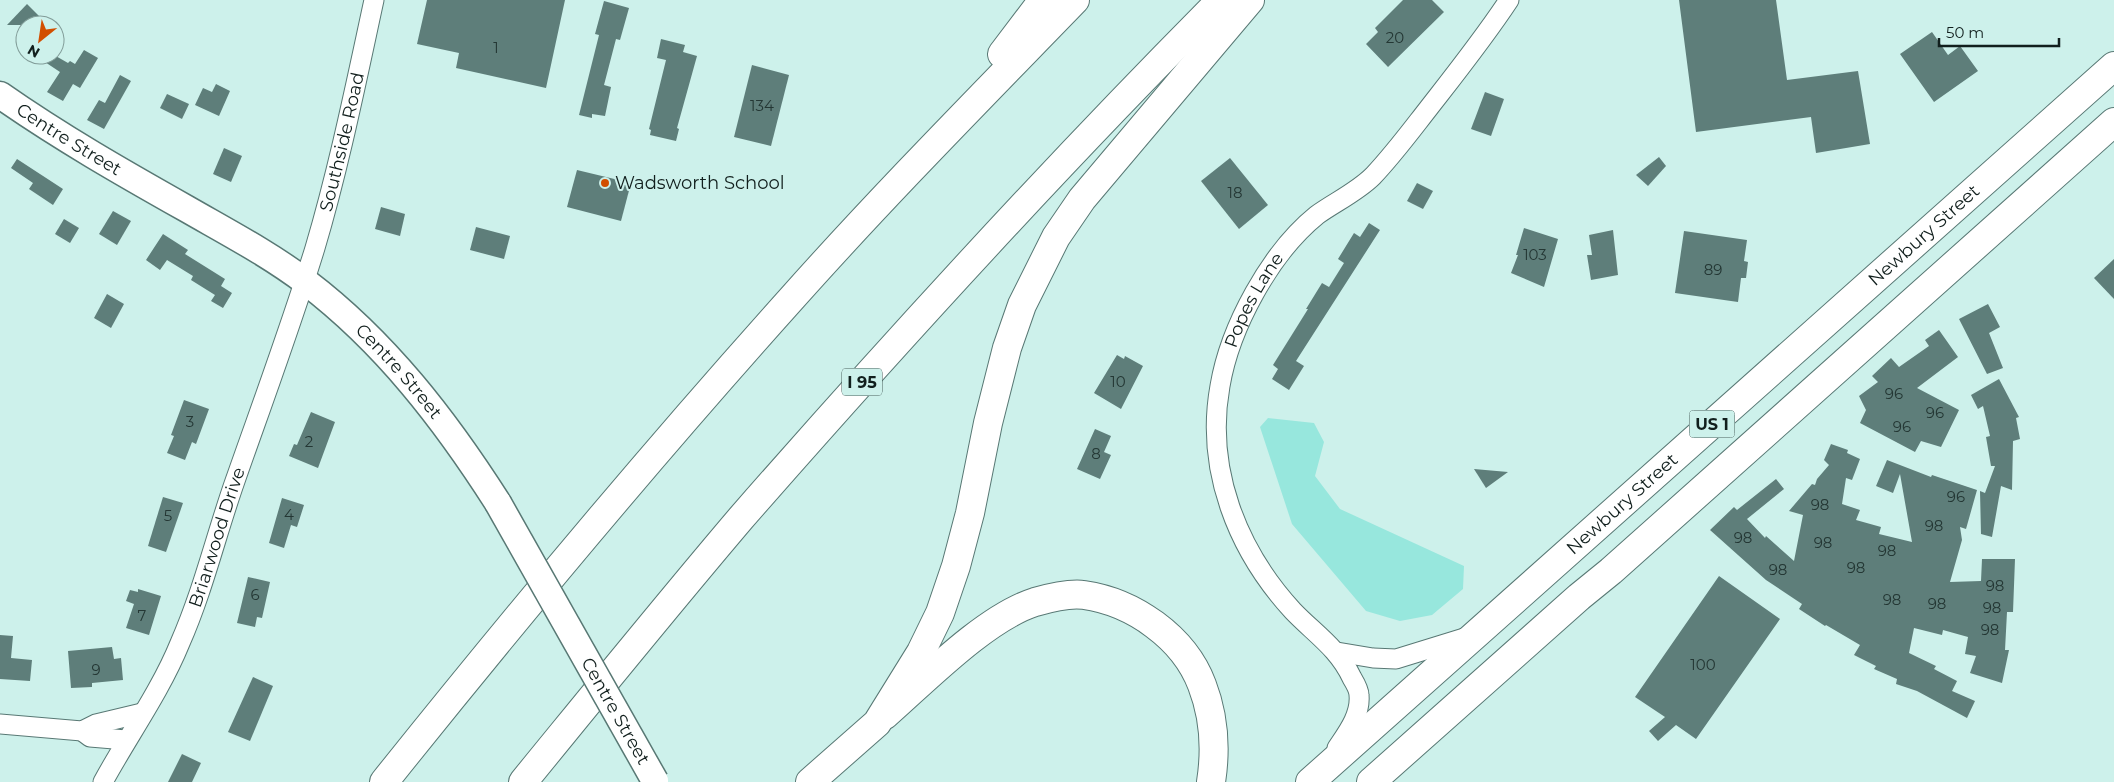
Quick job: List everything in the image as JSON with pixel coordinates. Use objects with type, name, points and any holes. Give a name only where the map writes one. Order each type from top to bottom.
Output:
[{"type":"main road","points":[[940,139],[1043,0]]},
{"type":"main road","points":[[384,782],[480,662],[626,488],[794,296],[940,139],[1075,0]]},
{"type":"main road","name":"I 95","points":[[523,782],[740,520],[910,328],[1110,112],[1221,0]]},
{"type":"main road","points":[[877,723],[921,652],[940,613],[968,522],[988,423],[1008,348],[1022,305],[1040,268],[1056,237],[1082,199],[1250,0]]},
{"type":"main road","name":"Newbury Street","points":[[1317,775],[2114,66]]},
{"type":"main road","name":"Centre Street","points":[[0,95],[47,128],[255,248],[304,281],[336,306],[418,391],[449,430],[498,503],[655,781]]},
{"type":"main road","name":"US 1","points":[[1371,782],[1579,596],[1611,571],[2114,122]]},
{"type":"main road","points":[[810,782],[984,630],[1011,612],[1035,602],[1082,595],[1108,601],[1130,610],[1150,621],[1180,648],[1202,684],[1209,707],[1214,738],[1210,782]]},
{"type":"main road","points":[[1380,782],[1401,756]]},
{"type":"street","name":"Southside Road","points":[[304,281],[335,174],[374,0]]},
{"type":"street","name":"Popes Lane","points":[[1317,775],[1350,730],[1358,710],[1359,694],[1347,667],[1337,652],[1294,612],[1272,586],[1241,535],[1222,483],[1218,456],[1216,422],[1220,384],[1246,306],[1262,280],[1292,241],[1316,216],[1371,177],[1400,145],[1485,37],[1509,0]]},
{"type":"street","name":"Briarwood Drive","points":[[103,782],[142,713],[160,686],[180,643],[304,281]]},
{"type":"street","points":[[1337,652],[1364,657],[1396,659],[1476,634]]},
{"type":"street","points":[[0,724],[82,731],[96,724],[142,713]]},
{"type":"street","points":[[82,731],[90,737],[126,740]]},
{"type":"shaded area","points":[[1268,418],[1314,423],[1324,442],[1315,476],[1340,509],[1464,566],[1463,589],[1432,615],[1400,621],[1366,611],[1292,524],[1260,427]]},
{"type":"building","points":[[427,0],[565,0],[546,88],[456,68],[459,53],[417,44]]},
{"type":"building","points":[[1403,0],[1432,0],[1444,12],[1388,67],[1366,44],[1378,32],[1375,28]]},
{"type":"building","points":[[1679,0],[1776,0],[1787,80],[1858,71],[1870,144],[1816,153],[1811,117],[1696,132]]},
{"type":"building","points":[[604,1],[629,8],[620,40],[616,39],[604,85],[611,87],[605,116],[592,114],[592,118],[579,115],[599,35],[595,34]]},
{"type":"building","points":[[27,4],[38,15],[17,15]]},
{"type":"building","points":[[15,17],[15,25],[7,25]]},
{"type":"building","points":[[1932,32],[1948,55],[1960,46],[1978,71],[1934,102],[1900,54]]},
{"type":"building","points":[[661,39],[685,45],[683,52],[697,56],[677,128],[679,129],[676,141],[650,135],[651,130],[649,129],[666,60],[657,58]]},
{"type":"building","points":[[84,50],[98,58],[80,88],[73,84],[63,101],[47,92],[60,72],[50,65],[65,65],[65,61],[68,63],[70,61],[75,64]]},
{"type":"building","points":[[752,65],[789,75],[771,146],[734,137]]},
{"type":"building","points":[[120,75],[131,81],[104,129],[87,120],[99,100],[105,103]]},
{"type":"building","points":[[216,84],[230,91],[219,116],[195,105],[203,88],[212,92]]},
{"type":"building","points":[[1485,92],[1504,99],[1491,136],[1471,129]]},
{"type":"building","points":[[167,94],[189,104],[182,119],[160,108]]},
{"type":"building","points":[[224,148],[242,156],[231,182],[213,174]]},
{"type":"building","points":[[1659,157],[1666,166],[1648,186],[1636,175]]},
{"type":"building","points":[[1230,158],[1268,205],[1239,229],[1201,181]]},
{"type":"building","points":[[17,159],[63,189],[53,205],[29,189],[33,183],[11,168]]},
{"type":"building","points":[[577,170],[631,183],[621,221],[567,207]]},
{"type":"building","points":[[1417,183],[1433,191],[1423,209],[1407,201]]},
{"type":"building","points":[[381,207],[405,214],[400,236],[375,229]]},
{"type":"building","points":[[113,211],[131,221],[117,245],[99,234]]},
{"type":"building","points":[[64,219],[79,228],[70,243],[55,234]]},
{"type":"building","points":[[1369,223],[1380,230],[1296,361],[1304,366],[1289,390],[1272,379],[1278,369],[1273,365],[1322,283],[1329,287],[1344,263],[1338,259],[1354,233],[1360,237]]},
{"type":"building","points":[[476,227],[510,236],[504,259],[470,250]]},
{"type":"building","points":[[1524,228],[1558,239],[1544,287],[1511,273],[1518,255],[1516,255]]},
{"type":"building","points":[[1613,230],[1618,275],[1591,280],[1587,255],[1592,255],[1589,235]]},
{"type":"building","points":[[1684,231],[1747,240],[1744,261],[1748,262],[1746,278],[1741,278],[1738,302],[1675,293]]},
{"type":"building","points":[[163,234],[188,250],[185,254],[225,279],[221,286],[232,293],[223,308],[211,301],[215,295],[191,280],[193,276],[167,260],[160,270],[146,260]]},
{"type":"building","points":[[2114,259],[2114,299],[2094,278]]},
{"type":"building","points":[[107,294],[124,304],[111,328],[94,318]]},
{"type":"building","points":[[1988,304],[2000,327],[1989,333],[2003,368],[1987,374],[1959,319]]},
{"type":"building","points":[[1939,330],[1958,357],[1917,388],[1959,410],[1941,447],[1921,441],[1915,452],[1860,423],[1866,410],[1859,396],[1878,382],[1872,376],[1891,358],[1899,367],[1929,346],[1925,340]]},
{"type":"building","points":[[1117,355],[1124,359],[1125,356],[1143,366],[1121,409],[1094,393]]},
{"type":"building","points":[[1999,379],[2019,417],[2016,418],[2020,439],[2013,441],[2012,490],[2001,486],[1992,537],[1981,534],[1980,491],[1985,493],[1995,466],[1991,466],[1986,437],[1990,436],[1983,406],[1978,409],[1971,395]]},
{"type":"building","points":[[184,400],[209,409],[196,444],[192,442],[185,460],[167,453],[174,436],[171,435]]},
{"type":"building","points":[[311,412],[335,422],[318,468],[289,456],[294,444],[297,445]]},
{"type":"building","points":[[1095,429],[1111,436],[1104,452],[1111,455],[1100,479],[1077,469]]},
{"type":"building","points":[[1831,444],[1848,450],[1847,453],[1860,459],[1852,480],[1846,478],[1842,504],[1860,510],[1856,520],[1881,527],[1879,534],[1912,542],[1900,474],[1893,493],[1876,486],[1887,460],[1931,477],[1932,475],[1977,490],[1966,529],[1960,527],[1962,540],[1950,582],[1981,581],[1982,559],[2015,559],[2013,612],[2007,612],[2005,650],[2009,650],[2002,683],[1970,673],[1976,656],[1965,654],[1968,637],[1943,630],[1942,635],[1914,628],[1909,653],[1936,666],[1934,669],[1957,681],[1952,691],[1975,701],[1967,718],[1917,691],[1896,684],[1897,679],[1874,669],[1876,666],[1854,655],[1860,645],[1799,609],[1802,604],[1766,580],[1710,530],[1734,507],[1737,510],[1776,479],[1784,489],[1747,519],[1765,538],[1766,536],[1794,561],[1803,515],[1789,511],[1812,484],[1815,485],[1817,479],[1829,465],[1824,460]]},
{"type":"building","points":[[1474,469],[1508,472],[1486,488]]},
{"type":"building","points":[[163,497],[183,503],[166,552],[148,546]]},
{"type":"building","points":[[282,498],[304,505],[297,527],[291,525],[284,548],[269,543]]},
{"type":"building","points":[[1719,576],[1780,619],[1696,739],[1676,725],[1658,741],[1649,731],[1665,717],[1635,697]]},
{"type":"building","points":[[248,577],[270,582],[262,618],[257,617],[255,627],[237,623]]},
{"type":"building","points":[[138,589],[161,596],[149,635],[126,628],[134,604],[126,601],[130,590],[138,592]]},
{"type":"building","points":[[0,635],[13,636],[11,658],[32,660],[30,681],[0,679]]},
{"type":"building","points":[[112,647],[114,659],[121,658],[123,680],[92,683],[92,687],[71,688],[68,651]]},
{"type":"building","points":[[253,677],[273,686],[250,741],[228,732]]},
{"type":"building","points":[[182,754],[201,763],[192,782],[168,782]]},
{"type":"place","name":"Wadsworth School","points":[[605,183]]}]
